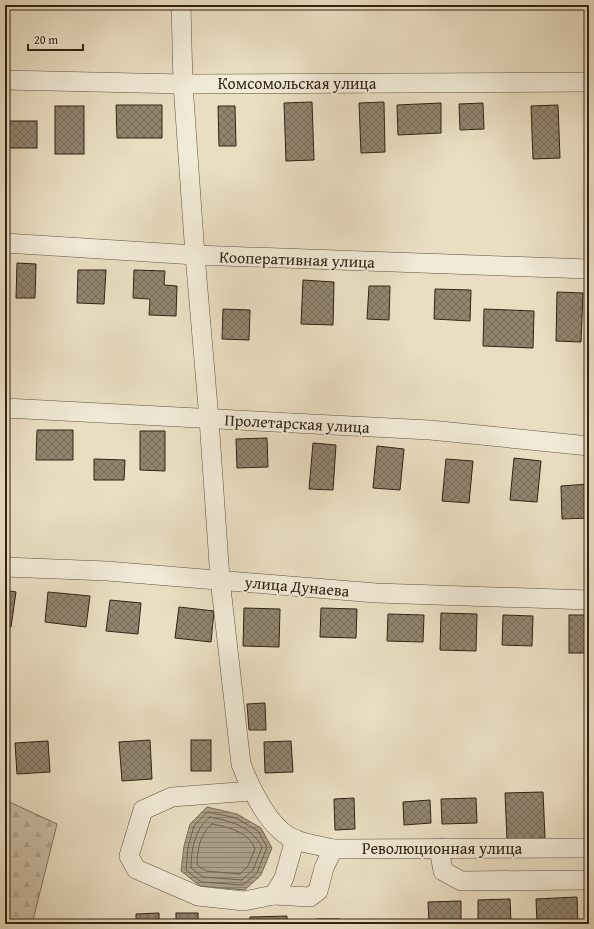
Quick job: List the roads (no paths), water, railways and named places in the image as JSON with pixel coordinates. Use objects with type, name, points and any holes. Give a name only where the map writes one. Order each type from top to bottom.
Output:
[{"type":"street","points":[[181,5],[183,84],[194,255],[209,419],[220,579],[241,764],[251,791],[278,828],[295,840],[284,878],[274,895]]},
{"type":"street","name":"Комсомольская улица","points":[[5,80],[183,84],[589,82]]},
{"type":"street","name":"Кооперативная улица","points":[[5,243],[194,255],[589,270]]},
{"type":"street","name":"Пролетарская улица","points":[[5,408],[430,430],[589,446]]},
{"type":"street","name":"улица Дунаева","points":[[5,567],[107,571],[220,579],[376,593],[589,600]]},
{"type":"street","points":[[251,791],[172,797],[143,810],[129,856],[136,869],[198,896],[244,901],[274,895],[310,897],[318,891],[324,868],[333,849]]},
{"type":"street","name":"Революционная улица","points":[[295,840],[333,849],[589,848]]},
{"type":"street","points":[[439,848],[443,871],[461,881],[589,880]]},
{"type":"water","points":[[207,807],[237,814],[261,828],[272,848],[261,875],[245,890],[200,886],[181,871],[184,846],[190,824]]}]
